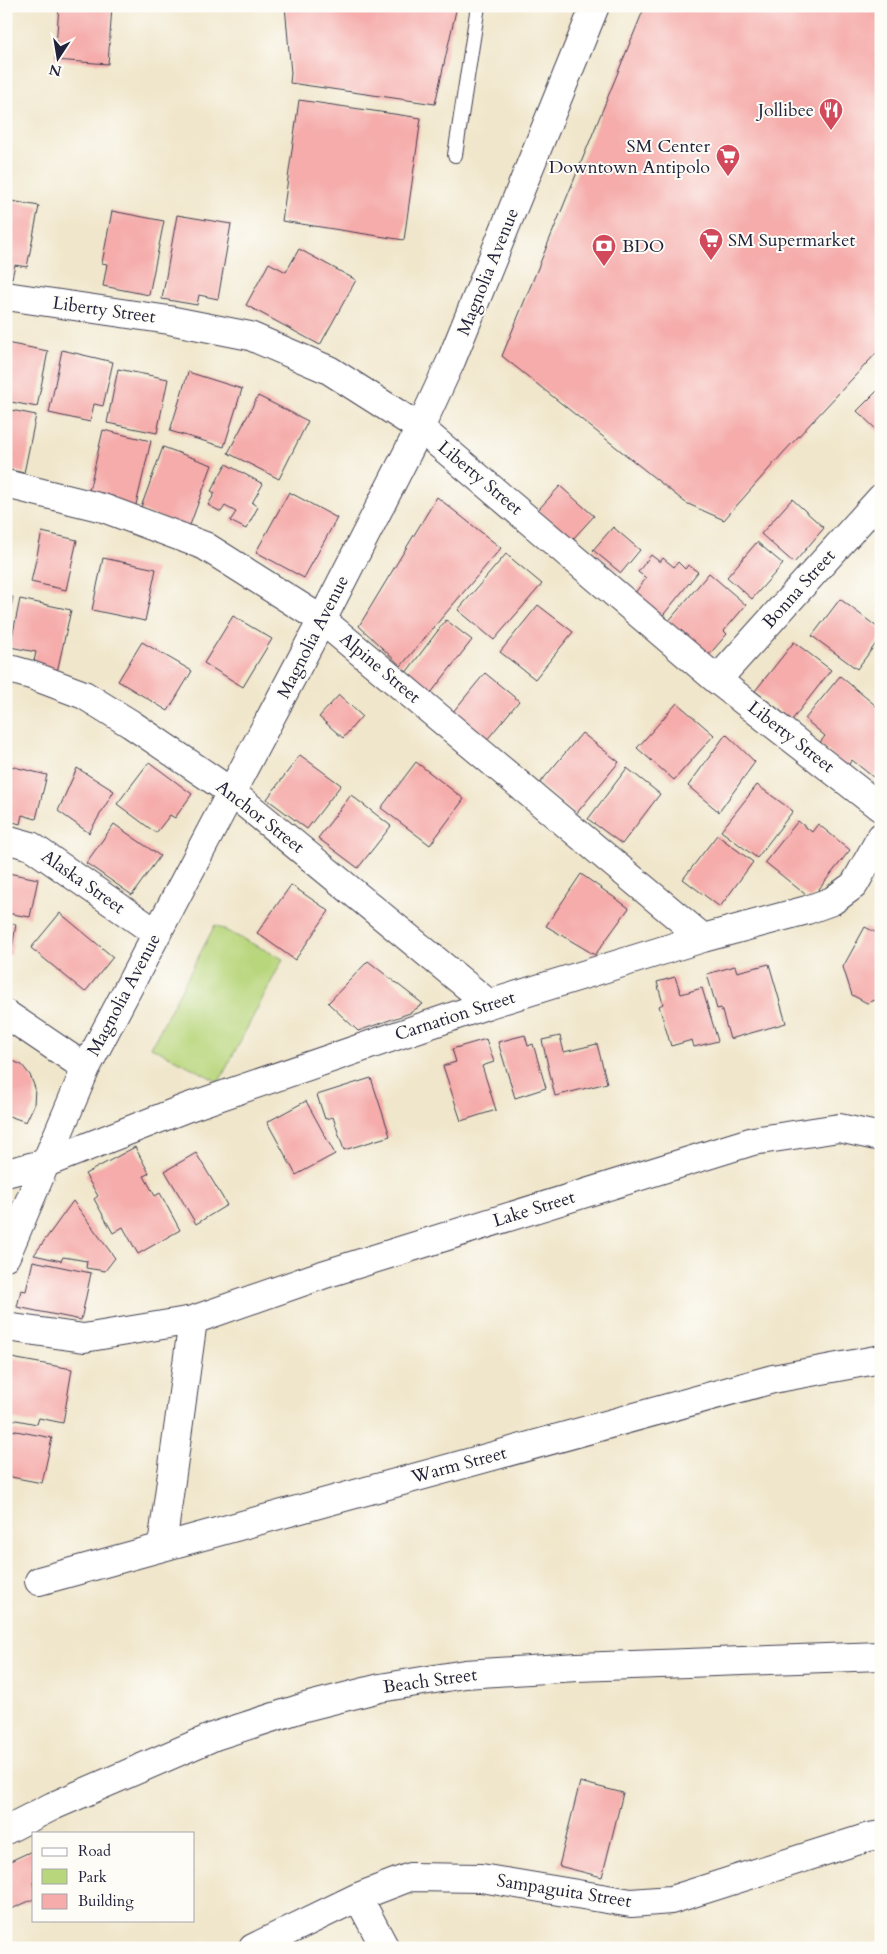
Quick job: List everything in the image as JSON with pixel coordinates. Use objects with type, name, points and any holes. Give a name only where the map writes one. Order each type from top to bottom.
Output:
[{"type":"street","name":"Magnolia Avenue","points":[[6,1256],[86,1068],[322,620],[452,361],[595,6]]},
{"type":"street","name":"Liberty Street","points":[[6,296],[169,320],[250,336],[329,370],[420,428],[717,680],[881,808]]},
{"type":"street","name":"Alpine Street","points":[[6,484],[103,508],[205,546],[322,620],[704,938]]},
{"type":"street","name":"Bonna Street","points":[[717,680],[881,498]]},
{"type":"street","name":"Anchor Street","points":[[6,668],[32,675],[84,696],[131,724],[231,792],[489,1004]]},
{"type":"street","name":"Carnation Street","points":[[6,1173],[46,1163],[186,1108],[489,1004],[832,901],[854,885],[881,838]]},
{"type":"street","name":"Alaska Street","points":[[6,839],[31,846],[156,933]]},
{"type":"street","points":[[6,1014],[86,1068]]},
{"type":"street","name":"Lake Street","points":[[6,1327],[84,1338],[193,1320],[322,1275],[753,1141],[839,1128],[881,1137]]},
{"type":"street","points":[[162,1546],[193,1320]]},
{"type":"street","name":"Warm Street","points":[[39,1581],[773,1379],[880,1356]]},
{"type":"street","name":"Beach Street","points":[[6,1830],[53,1806],[215,1736],[305,1707],[380,1688],[474,1674],[881,1656]]},
{"type":"street","name":"Sampaguita Street","points":[[253,1948],[358,1897],[410,1877],[481,1878],[631,1903],[671,1900],[869,1837],[881,1835]]},
{"type":"street","points":[[358,1897],[385,1948]]},
{"type":"lane","points":[[455,155],[478,6]]},
{"type":"green space","points":[[215,925],[283,959],[219,1082],[151,1047]]},
{"type":"building","points":[[59,6],[112,6],[108,64],[55,60]]},
{"type":"building","points":[[285,6],[457,6],[435,104],[290,83],[291,73]]},
{"type":"building","name":"SM Center Downtown Antipolo","points":[[645,6],[881,6],[881,348],[783,453],[724,520],[686,503],[502,356]]},
{"type":"building","points":[[299,100],[421,118],[404,240],[282,221]]},
{"type":"building","points":[[6,200],[39,206],[27,267],[15,265],[12,278],[6,277]]},
{"type":"building","points":[[112,211],[164,221],[149,295],[103,286],[107,264],[102,263]]},
{"type":"building","points":[[177,215],[231,224],[218,299],[199,295],[197,305],[162,299]]},
{"type":"building","points":[[299,249],[356,280],[320,345],[246,305],[269,263],[286,272]]},
{"type":"building","points":[[6,343],[48,351],[37,407],[6,401]]},
{"type":"building","points":[[62,350],[113,362],[103,406],[94,404],[90,422],[49,413]]},
{"type":"building","points":[[118,369],[168,379],[157,433],[107,423]]},
{"type":"building","points":[[188,372],[242,389],[224,447],[170,431]]},
{"type":"building","points":[[881,387],[881,434],[857,411]]},
{"type":"building","points":[[258,396],[308,421],[279,479],[228,453]]},
{"type":"building","points":[[6,409],[36,415],[24,473],[6,469]]},
{"type":"building","points":[[103,430],[151,441],[135,509],[114,504],[116,497],[89,491]]},
{"type":"building","points":[[163,447],[212,465],[189,528],[140,510]]},
{"type":"building","points":[[226,464],[263,484],[252,503],[258,507],[246,529],[230,521],[236,512],[225,506],[221,512],[208,505],[215,493],[211,491]]},
{"type":"building","points":[[560,486],[594,516],[572,540],[538,510]]},
{"type":"building","points":[[289,492],[337,518],[304,578],[256,552]]},
{"type":"building","points":[[437,497],[501,548],[401,666],[359,626]]},
{"type":"building","points":[[792,499],[824,528],[794,563],[761,534]]},
{"type":"building","points":[[613,527],[640,550],[621,573],[593,550]]},
{"type":"building","points":[[42,532],[77,540],[66,590],[31,582]]},
{"type":"building","points":[[757,542],[783,564],[752,599],[727,577]]},
{"type":"building","points":[[506,554],[542,584],[494,640],[458,610]]},
{"type":"building","points":[[651,555],[660,562],[663,558],[674,567],[678,562],[685,569],[688,565],[698,572],[660,619],[632,597],[646,578],[638,572]]},
{"type":"building","points":[[103,558],[156,569],[145,621],[92,610]]},
{"type":"building","points":[[709,573],[746,605],[724,631],[727,634],[708,656],[668,622]]},
{"type":"building","points":[[6,596],[13,597],[7,626],[6,625]]},
{"type":"building","points":[[20,599],[71,610],[57,672],[33,666],[36,652],[10,647]]},
{"type":"building","points":[[840,599],[881,630],[881,637],[857,669],[812,636]]},
{"type":"building","points":[[538,605],[573,632],[535,679],[500,652]]},
{"type":"building","points":[[233,616],[272,639],[243,687],[204,663]]},
{"type":"building","points":[[446,620],[472,640],[431,693],[405,674]]},
{"type":"building","points":[[142,642],[192,671],[168,711],[118,681]]},
{"type":"building","points":[[794,642],[831,670],[792,720],[755,691]]},
{"type":"building","points":[[485,673],[519,701],[486,741],[452,713]]},
{"type":"building","points":[[840,676],[881,710],[881,768],[873,777],[852,760],[847,767],[819,744],[825,736],[805,719]]},
{"type":"building","points":[[339,695],[362,716],[343,738],[319,717]]},
{"type":"building","points":[[677,703],[714,735],[674,780],[637,748]]},
{"type":"building","points":[[582,733],[619,762],[576,814],[539,784]]},
{"type":"building","points":[[726,734],[755,762],[719,812],[688,786]]},
{"type":"building","points":[[300,755],[341,785],[307,829],[267,799]]},
{"type":"building","points":[[149,762],[192,794],[175,818],[170,815],[156,833],[117,804]]},
{"type":"building","points":[[416,762],[464,799],[430,845],[381,808]]},
{"type":"building","points":[[6,765],[47,775],[36,819],[22,815],[20,824],[6,820]]},
{"type":"building","points":[[77,768],[114,791],[89,833],[58,811]]},
{"type":"building","points":[[627,768],[660,794],[622,844],[588,819]]},
{"type":"building","points":[[757,785],[793,811],[757,858],[721,831]]},
{"type":"building","points":[[351,795],[391,826],[358,868],[318,838]]},
{"type":"building","points":[[798,821],[812,832],[818,824],[850,850],[811,899],[765,862]]},
{"type":"building","points":[[114,824],[160,856],[132,895],[86,863]]},
{"type":"building","points":[[717,835],[753,862],[720,907],[683,879]]},
{"type":"building","points":[[8,873],[38,879],[30,917],[6,913],[6,881]]},
{"type":"building","points":[[581,874],[629,908],[595,955],[546,926]]},
{"type":"building","points":[[291,885],[329,911],[295,960],[257,933]]},
{"type":"building","points":[[60,913],[113,957],[85,992],[31,948]]},
{"type":"building","points":[[6,923],[16,924],[11,955],[6,955]]},
{"type":"building","points":[[865,927],[881,935],[881,998],[867,1003],[852,995],[843,967]]},
{"type":"building","points":[[368,961],[423,1004],[410,1013],[358,1031],[328,1003]]},
{"type":"building","points":[[769,964],[786,1023],[730,1039],[721,1008],[717,1009],[707,974],[735,966],[737,972]]},
{"type":"building","points":[[675,977],[681,994],[702,988],[718,1041],[694,1047],[692,1040],[671,1046],[659,1006],[663,1004],[657,982]]},
{"type":"building","points":[[525,1035],[528,1046],[533,1044],[546,1088],[515,1098],[498,1042]]},
{"type":"building","points":[[560,1036],[564,1052],[597,1044],[607,1083],[555,1096],[542,1040]]},
{"type":"building","points":[[486,1039],[494,1062],[482,1066],[496,1110],[461,1121],[443,1066],[456,1062],[452,1049]]},
{"type":"building","points":[[6,1058],[22,1065],[30,1075],[35,1088],[34,1105],[26,1122],[6,1115]]},
{"type":"building","points":[[371,1078],[390,1136],[344,1150],[333,1117],[325,1119],[317,1095]]},
{"type":"building","points":[[306,1101],[335,1154],[296,1175],[267,1122]]},
{"type":"building","points":[[135,1147],[149,1173],[144,1176],[155,1196],[160,1193],[180,1230],[138,1254],[123,1227],[113,1233],[94,1199],[98,1196],[85,1174]]},
{"type":"building","points":[[196,1153],[227,1205],[196,1224],[165,1171]]},
{"type":"building","points":[[73,1201],[115,1258],[105,1271],[86,1268],[87,1261],[63,1257],[61,1261],[34,1255]]},
{"type":"building","points":[[33,1261],[91,1273],[81,1320],[17,1307],[21,1290],[26,1291]]},
{"type":"building","points":[[6,1357],[72,1369],[63,1423],[39,1418],[37,1424],[6,1418]]},
{"type":"building","points":[[6,1429],[52,1438],[42,1483],[6,1476]]},
{"type":"building","points":[[580,1782],[623,1793],[602,1877],[559,1866]]},
{"type":"building","points":[[32,1851],[32,1900],[9,1910],[6,1900],[6,1863]]},
{"type":"place","name":"Jollibee","points":[[831,131]]},
{"type":"place","name":"SM Center Downtown Antipolo","points":[[728,177]]},
{"type":"place","name":"SM Supermarket","points":[[711,261]]},
{"type":"place","name":"BDO","points":[[604,267]]}]
